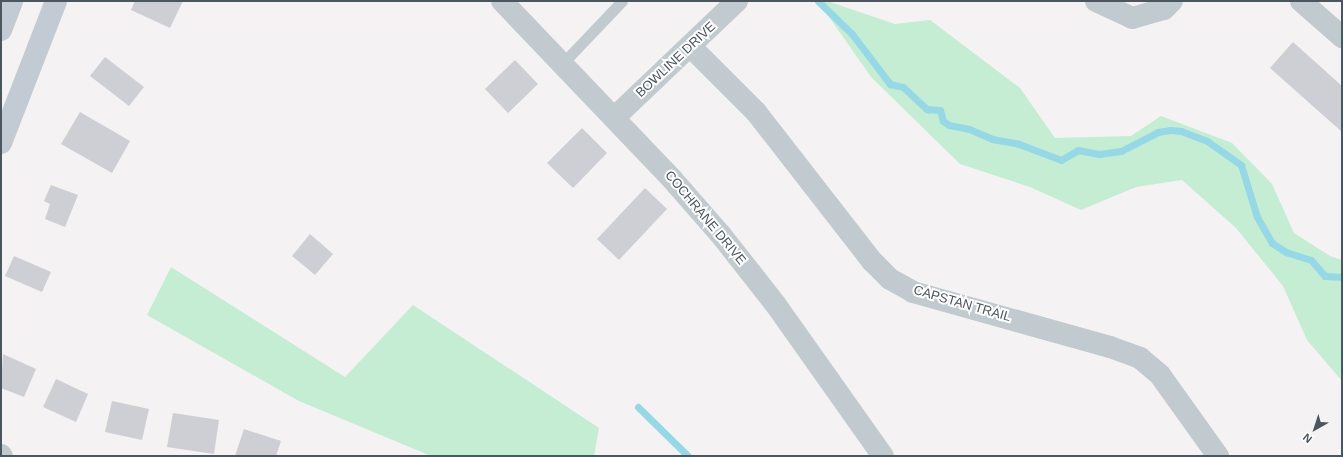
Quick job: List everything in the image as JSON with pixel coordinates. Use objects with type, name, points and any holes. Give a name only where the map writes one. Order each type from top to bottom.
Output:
[{"type":"main road","points":[[1,30],[12,1]]},
{"type":"main road","points":[[1,142],[56,1]]},
{"type":"street","name":"COCHRANE DRIVE","points":[[502,1],[614,118],[721,235],[776,305],[883,456]]},
{"type":"street","name":"BOWLINE DRIVE","points":[[614,118],[737,1]]},
{"type":"street","points":[[1096,1],[1132,18],[1164,9],[1172,1]]},
{"type":"street","points":[[1301,1],[1342,37]]},
{"type":"street","name":"CAPSTAN TRAIL","points":[[690,46],[756,112],[801,166],[872,261],[890,279],[913,292],[1110,347],[1140,358],[1160,375],[1218,456]]},
{"type":"lane","points":[[562,64],[622,1]]},
{"type":"green space","points":[[818,1],[827,1],[895,24],[930,20],[1020,88],[1055,138],[1131,136],[1161,116],[1232,143],[1272,184],[1294,233],[1330,256],[1342,260],[1342,381],[1307,340],[1283,286],[1236,228],[1182,180],[1136,187],[1081,210],[1030,187],[960,164],[871,77]]},
{"type":"green space","points":[[171,267],[345,377],[413,305],[599,428],[594,456],[431,456],[299,401],[147,315]]},
{"type":"building","points":[[135,1],[183,1],[170,28],[131,10]]},
{"type":"building","points":[[1293,42],[1342,86],[1342,132],[1270,68]]},
{"type":"building","points":[[105,57],[144,87],[129,106],[90,76]]},
{"type":"building","points":[[515,60],[538,84],[508,113],[485,89]]},
{"type":"building","points":[[80,112],[130,141],[112,173],[61,144]]},
{"type":"building","points":[[582,128],[607,153],[573,188],[547,163]]},
{"type":"building","points":[[51,185],[78,195],[65,227],[45,219],[50,204],[44,201]]},
{"type":"building","points":[[645,188],[667,209],[619,260],[597,239]]},
{"type":"building","points":[[310,234],[333,254],[315,275],[292,256]]},
{"type":"building","points":[[14,256],[51,272],[42,292],[5,276]]},
{"type":"building","points":[[3,354],[36,369],[24,397],[1,388]]},
{"type":"building","points":[[56,379],[88,394],[76,422],[43,407]]},
{"type":"building","points":[[112,401],[149,409],[142,440],[105,432]]},
{"type":"building","points":[[173,413],[219,420],[214,454],[167,447]]},
{"type":"building","points":[[244,429],[281,441],[276,456],[235,456]]},
{"type":"waterway","points":[[818,1],[852,34],[890,84],[903,87],[927,109],[940,110],[943,121],[949,125],[969,129],[992,139],[1019,144],[1061,160],[1078,150],[1099,154],[1121,151],[1158,132],[1170,130],[1181,131],[1207,141],[1241,165],[1257,217],[1272,243],[1286,252],[1311,260],[1325,276],[1342,277]]},
{"type":"waterway","points":[[638,407],[688,456]]}]
